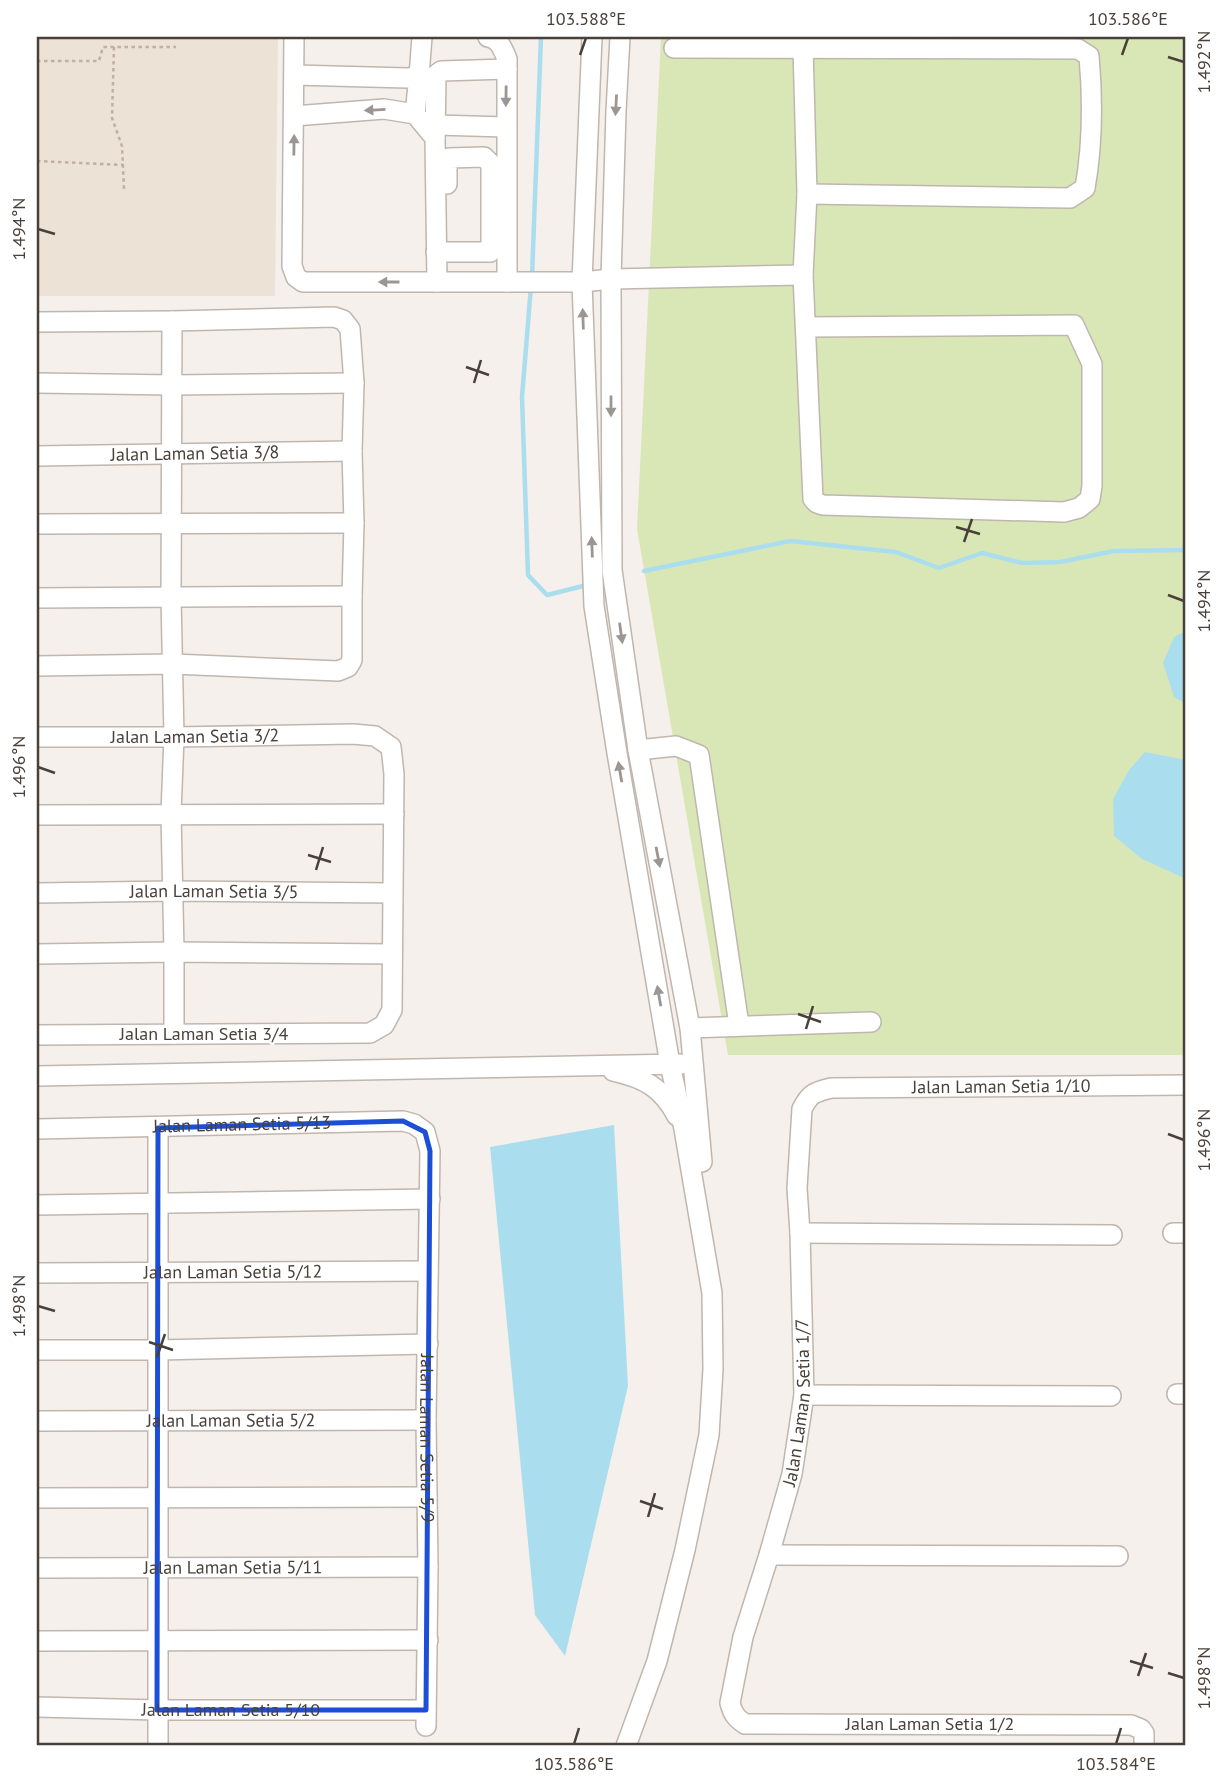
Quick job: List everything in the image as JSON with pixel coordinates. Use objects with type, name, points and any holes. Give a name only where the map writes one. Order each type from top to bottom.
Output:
[{"type":"street","points":[[294,37],[292,266],[296,277],[303,282],[582,282],[803,275]]},
{"type":"street","points":[[415,114],[422,37]]},
{"type":"street","points":[[488,37],[501,46],[507,59],[506,196],[514,282]]},
{"type":"street","points":[[585,37],[589,49],[591,78]]},
{"type":"street","points":[[592,37],[582,282],[594,606],[670,1064],[712,1293],[713,1369],[709,1435],[685,1550],[660,1648],[626,1746]]},
{"type":"street","points":[[621,39],[611,279],[612,570],[638,750],[690,1028],[700,1147],[722,1293],[723,1370],[719,1436],[692,1565],[667,1664],[639,1746]]},
{"type":"street","points":[[803,47],[807,194],[803,275],[813,499],[823,505],[1064,512],[1079,508],[1090,499],[1092,364],[1074,324],[806,327]]},
{"type":"street","points":[[674,48],[1078,49],[1089,56],[1093,109],[1090,161],[1085,188],[1070,198],[807,194]]},
{"type":"street","points":[[436,282],[436,75],[441,71],[507,69]]},
{"type":"street","points":[[294,75],[419,76]]},
{"type":"street","points":[[294,116],[384,110],[415,114],[436,132],[506,127]]},
{"type":"street","points":[[436,206],[447,187],[449,158],[484,157],[491,164],[490,252],[436,253]]},
{"type":"street","points":[[491,212],[506,196]]},
{"type":"street","points":[[37,322],[334,317],[343,320],[350,329],[354,383],[352,660],[348,667],[338,671],[173,664],[37,666]]},
{"type":"street","points":[[172,321],[171,597],[174,737],[171,813],[174,1034]]},
{"type":"street","points":[[37,383],[354,383]]},
{"type":"street","name":"Jalan Laman Setia 3/8","points":[[37,456],[352,451]]},
{"type":"street","points":[[37,524],[354,523]]},
{"type":"street","points":[[37,598],[352,596]]},
{"type":"street","name":"Jalan Laman Setia 3/2","points":[[37,737],[375,736],[391,747],[394,814]]},
{"type":"street","points":[[638,750],[676,746],[699,755],[739,1025]]},
{"type":"street","points":[[37,814],[394,814],[392,954],[37,954]]},
{"type":"street","name":"Jalan Laman Setia 3/5","points":[[37,893],[392,893]]},
{"type":"street","name":"Jalan Laman Setia 3/4","points":[[37,1035],[370,1033],[384,1025],[391,1010],[392,954]]},
{"type":"street","points":[[690,1028],[871,1022]]},
{"type":"street","points":[[37,1076],[692,1064]]},
{"type":"street","points":[[594,1066],[630,1075],[653,1085],[667,1099],[684,1129]]},
{"type":"street","name":"Jalan Laman Setia 1/10","points":[[817,1091],[831,1088],[1186,1085]]},
{"type":"street","name":"Jalan Laman Setia 1/7","points":[[732,1713],[731,1695],[743,1637],[793,1474],[804,1395],[797,1188],[802,1109],[807,1098],[817,1091]]},
{"type":"street","name":"Jalan Laman Setia 5/13","points":[[37,1129],[403,1121],[414,1124],[425,1132],[430,1151]]},
{"type":"street","points":[[158,1128],[158,1746]]},
{"type":"street","name":"Jalan Laman Setia 5/9","points":[[426,1718],[426,1420],[430,1151]]},
{"type":"street","points":[[37,1205],[430,1199]]},
{"type":"street","points":[[800,1233],[1112,1235]]},
{"type":"street","name":"Jalan Laman Setia 5/12","points":[[37,1273],[428,1271]]},
{"type":"street","points":[[37,1350],[428,1344]]},
{"type":"street","points":[[804,1395],[1111,1396]]},
{"type":"street","name":"Jalan Laman Setia 5/2","points":[[37,1422],[426,1420]]},
{"type":"street","points":[[37,1499],[427,1497]]},
{"type":"street","points":[[769,1555],[1118,1556]]},
{"type":"street","name":"Jalan Laman Setia 5/11","points":[[37,1568],[428,1567]]},
{"type":"street","points":[[37,1641],[428,1640]]},
{"type":"street","name":"Jalan Laman Setia 5/10","points":[[37,1707],[426,1718]]},
{"type":"street","name":"Jalan Laman Setia 1/2","points":[[732,1713],[746,1724],[1131,1725],[1144,1733],[1144,1746]]},
{"type":"path","points":[[37,61],[99,61],[103,47],[176,47]]},
{"type":"path","points":[[114,47],[113,118],[122,146],[124,188]]},
{"type":"path","points":[[37,161],[124,165]]},
{"type":"highlighted area","points":[[403,1121],[425,1132],[430,1151],[426,1710],[157,1710],[158,1128]]},
{"type":"shaded area","points":[[37,37],[278,37],[275,296],[37,296]]},
{"type":"green space","points":[[661,37],[1186,37],[1186,1055],[728,1055],[637,529]]},
{"type":"water","points":[[1186,631],[1186,704],[1174,697],[1163,663],[1174,637]]},
{"type":"water","points":[[1145,752],[1186,760],[1186,879],[1142,859],[1114,836],[1113,799],[1129,770]]},
{"type":"water","points":[[614,1125],[628,1386],[565,1656],[535,1615],[490,1147]]},
{"type":"waterway","points":[[532,277],[541,37]]},
{"type":"waterway","points":[[531,286],[522,397],[528,575],[547,595],[587,585]]},
{"type":"waterway","points":[[644,571],[790,541],[896,552],[939,568],[982,553],[1022,563],[1060,562],[1114,551],[1186,550]]}]
